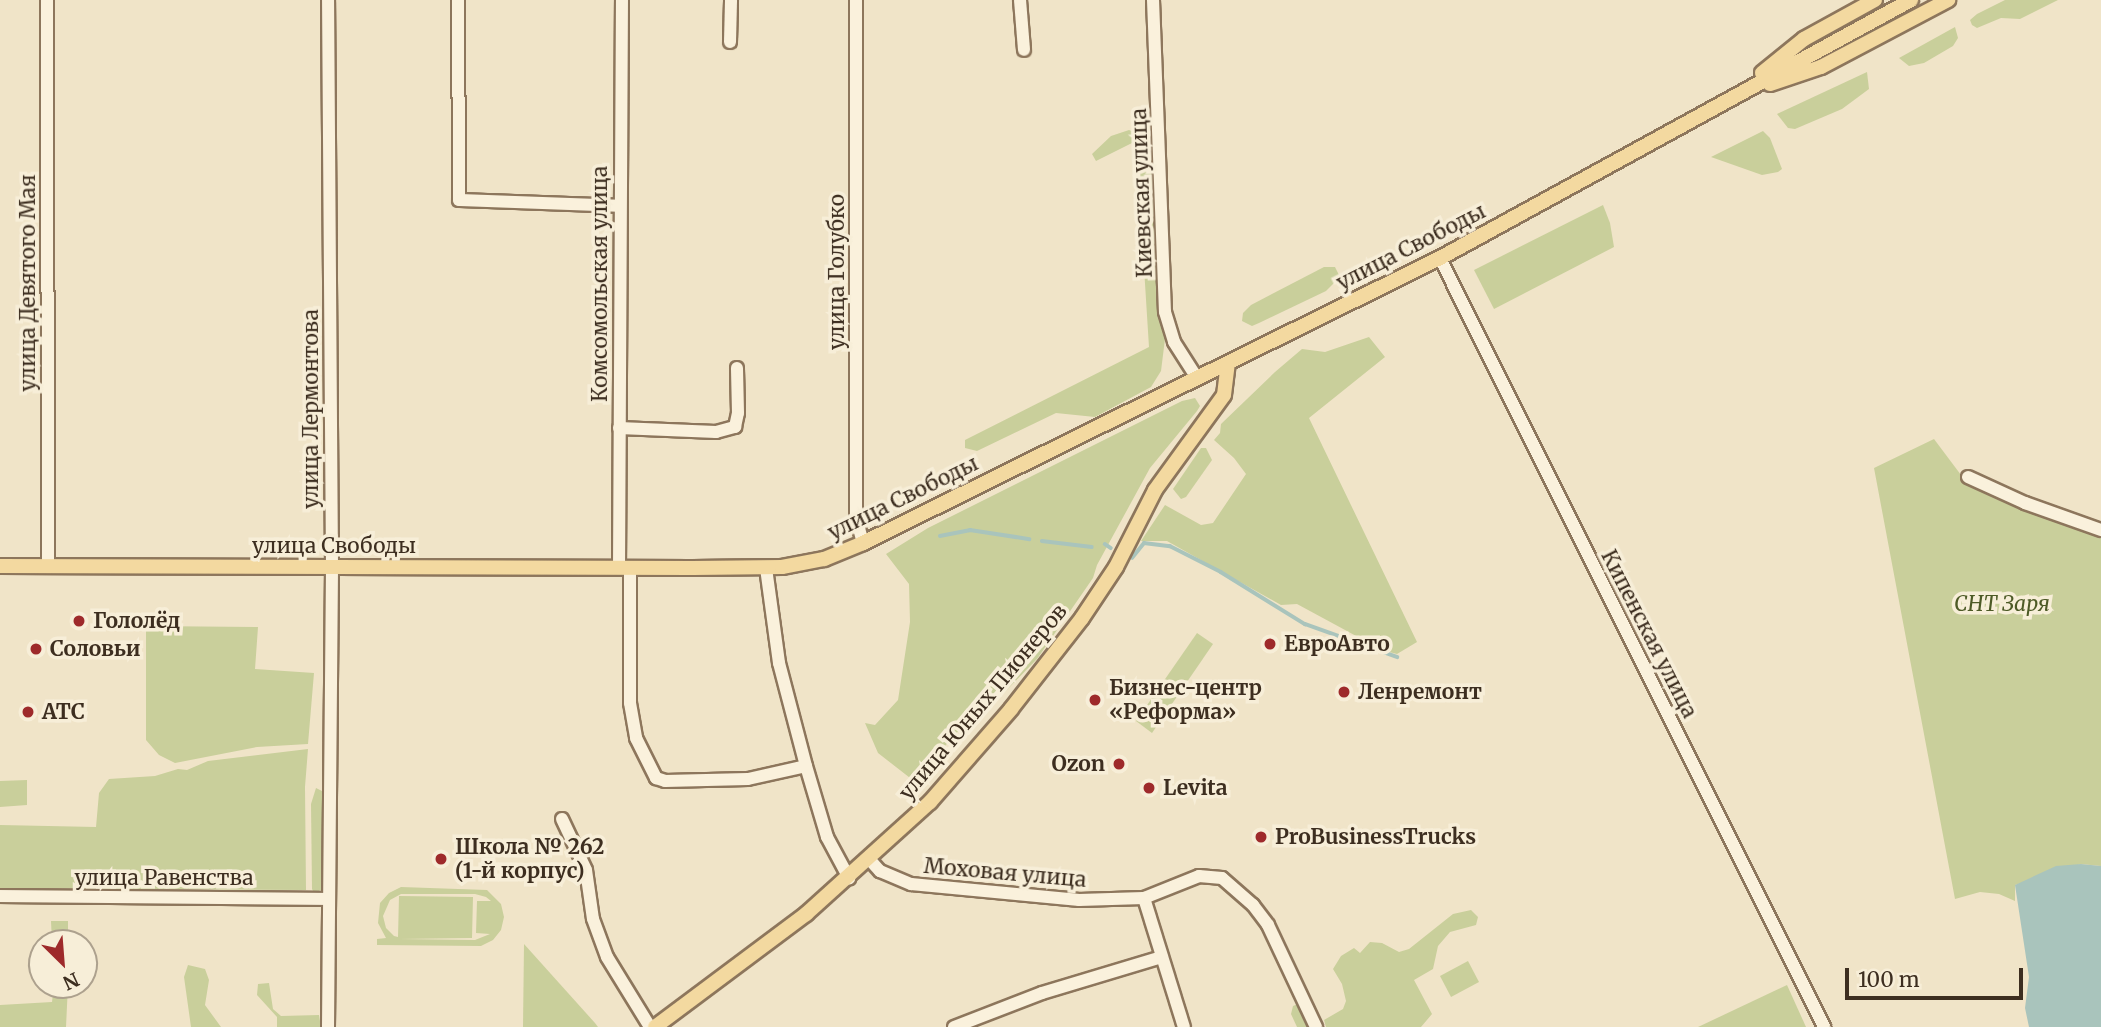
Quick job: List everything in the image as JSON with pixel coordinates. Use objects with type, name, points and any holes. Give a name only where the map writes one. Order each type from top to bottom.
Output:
[{"type":"main road","name":"улица Свободы","points":[[1732,96],[1804,39],[1875,0]]},
{"type":"main road","name":"улица Свободы","points":[[0,566],[766,568],[824,559],[863,543],[1440,258],[1911,0]]},
{"type":"main road","name":"улица Свободы","points":[[1732,96],[1821,67],[1948,0]]},
{"type":"main road","name":"улица Юных Пионеров","points":[[652,1027],[870,860],[930,802],[1011,709],[1082,618],[1116,567],[1155,490],[1224,395],[1228,363]]},
{"type":"street","name":"улица Девятого Мая","points":[[47,0],[48,566]]},
{"type":"street","name":"улица Лермонтова","points":[[327,1027],[332,566],[328,0]]},
{"type":"street","points":[[458,0],[459,200],[618,206]]},
{"type":"street","name":"Комсомольская улица","points":[[622,0],[618,206],[619,428],[630,703],[636,738],[656,778],[665,781],[748,779],[806,766]]},
{"type":"street","points":[[730,42],[731,0]]},
{"type":"street","name":"улица Голубко","points":[[856,0],[856,517],[863,543]]},
{"type":"street","points":[[1020,0],[1024,50]]},
{"type":"street","name":"Киевская улица","points":[[1153,0],[1165,312],[1174,342],[1197,378]]},
{"type":"street","name":"Кипенская улица","points":[[1440,258],[1824,1027]]},
{"type":"street","points":[[619,428],[716,432],[735,428],[738,413],[737,368]]},
{"type":"street","points":[[1968,477],[2025,503],[2101,530]]},
{"type":"street","points":[[766,568],[779,663],[806,766],[827,837],[849,878]]},
{"type":"street","points":[[562,819],[586,870],[593,919],[607,957],[652,1027]]},
{"type":"street","name":"Моховая улица","points":[[870,860],[880,871],[911,884],[1079,900],[1144,898]]},
{"type":"street","points":[[1184,1027],[1144,898],[1199,876],[1222,878],[1237,889],[1268,925],[1316,1027]]},
{"type":"street","name":"улица Равенства","points":[[0,896],[327,899]]},
{"type":"street","points":[[954,1027],[1042,993],[1162,957]]},
{"type":"green space","points":[[2005,0],[2058,0],[2020,19],[2001,18],[1977,28],[1972,25],[1970,20],[1977,14]]},
{"type":"green space","points":[[1955,27],[1958,38],[1953,46],[1924,63],[1909,66],[1899,58]]},
{"type":"green space","points":[[1867,72],[1869,89],[1842,109],[1795,129],[1788,128],[1777,114]]},
{"type":"green space","points":[[1129,130],[1146,137],[1152,180],[1158,302],[1165,339],[1161,371],[1151,387],[1095,417],[1056,413],[977,451],[965,448],[965,440],[1149,347],[1136,141],[1096,161],[1092,154],[1111,136]]},
{"type":"green space","points":[[1763,131],[1770,138],[1782,169],[1778,172],[1762,175],[1711,157]]},
{"type":"green space","points":[[1603,205],[1610,223],[1614,247],[1494,309],[1474,270]]},
{"type":"green space","points":[[1324,267],[1335,267],[1340,277],[1326,291],[1252,326],[1242,321],[1243,313],[1251,305]]},
{"type":"green space","points":[[1369,337],[1385,357],[1309,418],[1417,642],[1397,654],[1382,650],[1297,604],[1281,605],[1167,541],[1141,541],[1165,505],[1201,525],[1213,523],[1246,474],[1234,458],[1214,440],[1220,433],[1221,424],[1275,372],[1302,349],[1325,352]]},
{"type":"green space","points":[[1195,398],[1200,406],[1197,411],[1150,468],[1097,565],[1093,578],[1037,659],[992,705],[984,702],[914,781],[878,753],[865,723],[875,725],[898,700],[910,622],[909,584],[886,554],[928,528],[1182,401]]},
{"type":"green space","name":"СНТ Заря","points":[[1934,439],[1964,479],[2101,535],[2101,866],[2081,864],[2015,885],[2015,901],[1999,894],[1980,892],[1955,899],[1874,468]]},
{"type":"green space","points":[[1201,448],[1206,448],[1212,460],[1186,497],[1181,499],[1173,489]]},
{"type":"green space","points":[[146,626],[258,627],[255,669],[314,673],[308,744],[257,747],[175,763],[159,755],[146,740]]},
{"type":"green space","points":[[1197,633],[1213,644],[1152,733],[1136,721]]},
{"type":"green space","points":[[308,749],[305,787],[306,890],[0,888],[0,825],[96,827],[99,793],[109,779],[155,776],[178,769],[187,770],[208,761]]},
{"type":"green space","points":[[27,780],[27,805],[0,807],[0,781]]},
{"type":"green space","points":[[316,788],[324,792],[325,798],[323,885],[321,890],[314,893],[311,804]]},
{"type":"green space","points":[[401,887],[487,890],[501,904],[504,917],[501,930],[493,940],[481,946],[377,945],[377,939],[386,938],[378,923],[380,903],[389,893]],"holes":[[[401,894],[475,894],[491,901],[477,901],[476,933],[490,934],[475,940],[400,939],[472,938],[473,897],[399,896],[398,937],[386,928],[383,916],[390,900]]]},
{"type":"green space","points":[[1471,910],[1478,917],[1476,925],[1450,932],[1438,946],[1433,969],[1414,980],[1432,1014],[1421,1027],[1326,1027],[1324,1020],[1343,1009],[1346,1001],[1342,984],[1333,969],[1341,956],[1354,948],[1360,953],[1370,942],[1382,943],[1399,952],[1409,949],[1453,914]]},
{"type":"green space","points":[[51,921],[68,921],[68,929],[51,929]]},
{"type":"green space","points":[[524,944],[595,1023],[598,1027],[523,1027]]},
{"type":"green space","points":[[1468,961],[1479,982],[1451,997],[1440,976]]},
{"type":"green space","points":[[188,965],[205,969],[209,980],[205,1005],[221,1027],[191,1027],[184,977]]},
{"type":"green space","points":[[269,983],[273,1009],[281,1016],[319,1015],[321,1027],[277,1027],[277,1017],[257,995],[258,984]]},
{"type":"green space","points":[[1787,985],[1806,1027],[1698,1027]]},
{"type":"green space","points":[[52,999],[67,999],[66,1027],[0,1027],[0,1005],[52,1002]]},
{"type":"green space","points":[[1298,1004],[1310,1027],[1297,1027],[1291,1014],[1293,1006]]},
{"type":"water","points":[[2056,866],[2101,866],[2101,1027],[2029,1027],[2025,1008],[2029,977],[2015,885]]},
{"type":"waterway","points":[[940,536],[970,530],[1029,539]]},
{"type":"waterway","points":[[1042,541],[1092,547]]},
{"type":"waterway","points":[[1132,558],[1144,543],[1170,546],[1221,572],[1305,624],[1397,657]]},
{"type":"waterway","points":[[1105,544],[1111,548]]},
{"type":"place","name":"Гололёд","points":[[79,621]]},
{"type":"place","name":"ЕвроАвто","points":[[1270,644]]},
{"type":"place","name":"Соловьи","points":[[36,649]]},
{"type":"place","name":"Ленремонт","points":[[1344,692]]},
{"type":"place","name":"Бизнес-центр «Реформа»","points":[[1095,700]]},
{"type":"place","name":"АТС","points":[[28,712]]},
{"type":"place","name":"Ozon","points":[[1119,764]]},
{"type":"place","name":"Levita","points":[[1149,788]]},
{"type":"place","name":"ProBusinessTrucks","points":[[1261,837]]},
{"type":"place","name":"Школа № 262 (1-й корпус)","points":[[441,859]]}]
